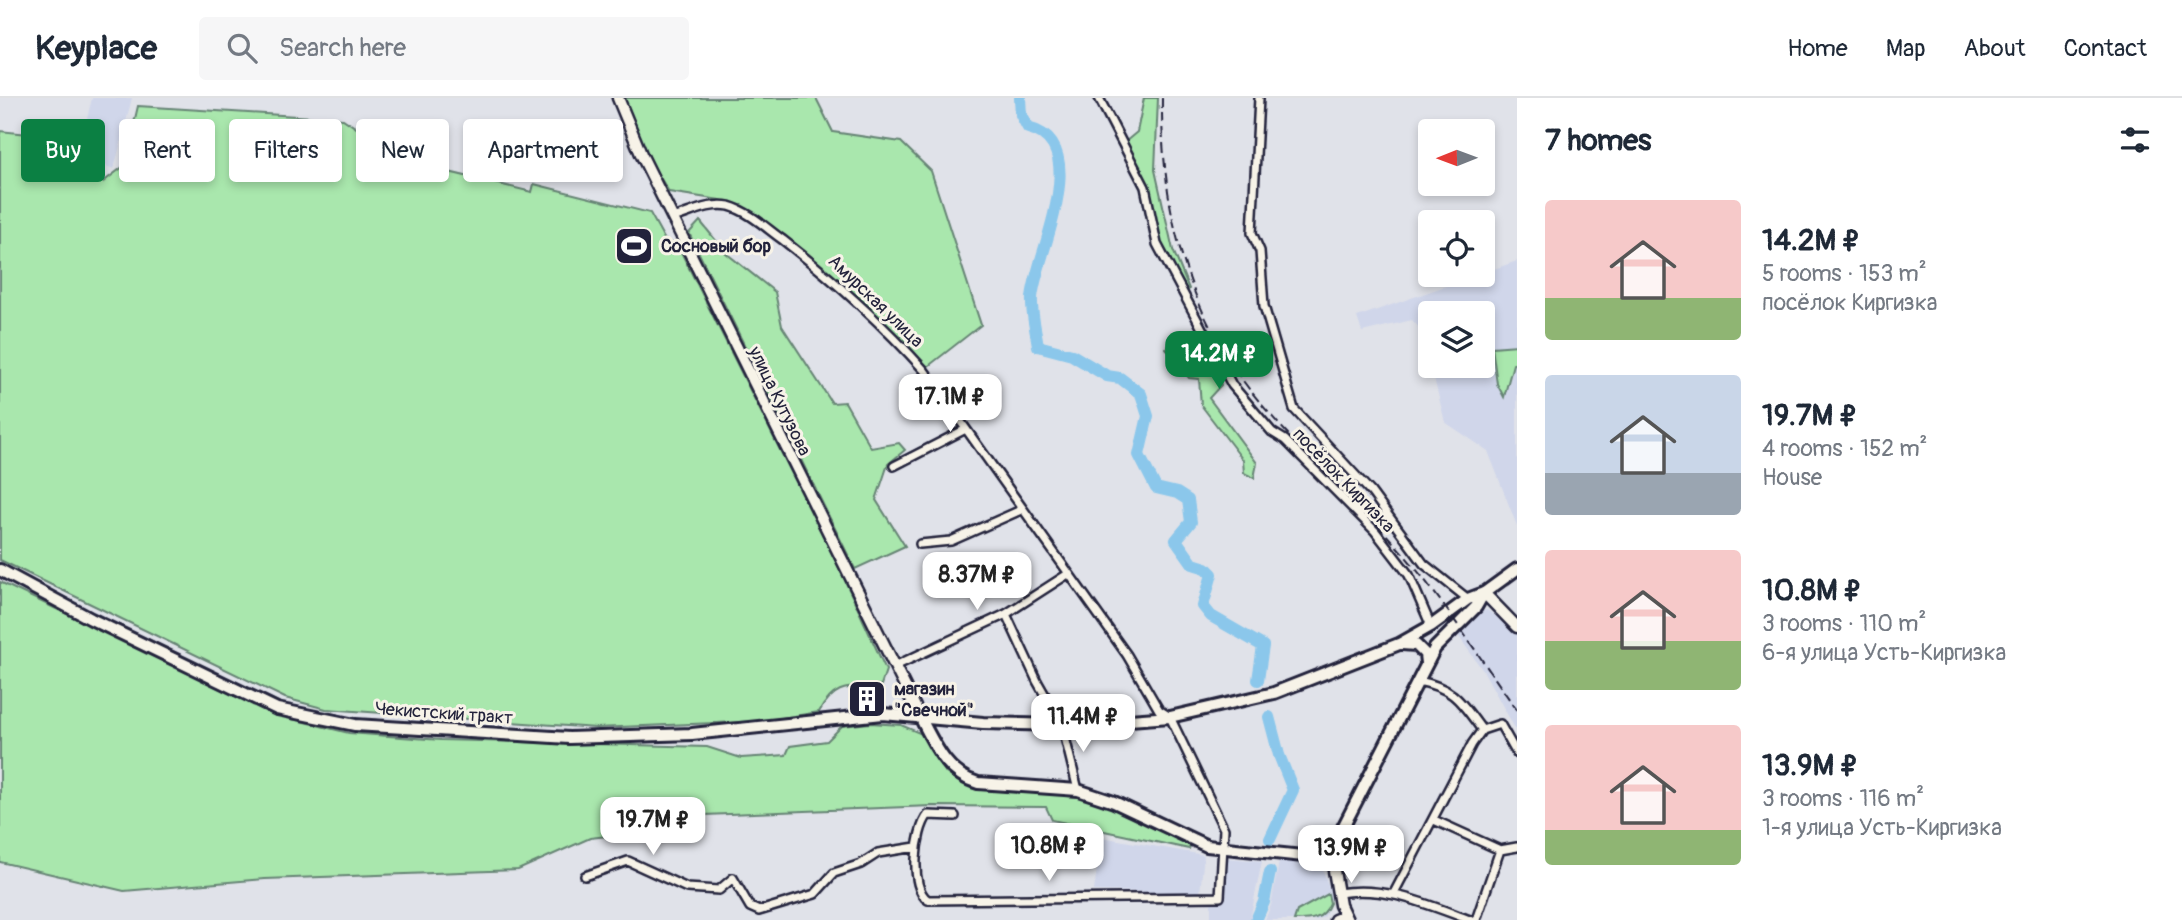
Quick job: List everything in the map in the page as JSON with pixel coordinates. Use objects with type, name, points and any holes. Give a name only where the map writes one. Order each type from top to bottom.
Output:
[{"type":"main road","points":[[919,715],[952,770],[965,779],[978,783],[1078,790],[1115,803],[1184,838],[1223,848],[1332,859],[1336,841],[1426,663],[1444,636],[1476,607],[1484,593],[1517,569]]},
{"type":"main road","name":"Чекистский тракт","points":[[0,570],[91,619],[277,709],[312,719],[355,725],[569,738],[692,734],[883,714],[919,715],[983,723],[1062,725],[1170,717],[1274,694],[1399,644],[1432,626],[1468,599],[1484,593]]},
{"type":"main road","points":[[1399,644],[1416,645],[1425,654],[1426,663]]},
{"type":"street","name":"улица Кутузова","points":[[618,98],[673,218],[919,715]]},
{"type":"street","name":"посёлок Киргизка","points":[[1100,98],[1145,187],[1157,244],[1232,385],[1272,432],[1285,440],[1375,531],[1409,575],[1432,626]]},
{"type":"street","points":[[1259,98],[1252,233],[1260,251],[1264,306],[1294,409],[1371,492],[1424,564],[1468,599]]},
{"type":"street","name":"Амурская улица","points":[[673,218],[712,205],[728,206],[749,214],[824,271],[893,335],[924,370],[964,430],[1127,655],[1159,710],[1170,717],[1224,829],[1220,897],[928,900],[921,895],[918,885],[916,847]]},
{"type":"street","points":[[894,466],[964,430]]},
{"type":"street","points":[[920,544],[951,541],[1021,510]]},
{"type":"street","points":[[895,666],[1006,614],[1068,574]]},
{"type":"street","points":[[1484,593],[1517,627]]},
{"type":"street","points":[[1006,614],[1037,681],[1062,725],[1078,790]]},
{"type":"street","points":[[1418,681],[1441,685],[1455,693],[1482,730]]},
{"type":"street","points":[[1394,893],[1472,744],[1482,730],[1500,724],[1517,754]]},
{"type":"street","points":[[585,876],[628,861],[687,888],[719,890],[733,878],[750,907],[760,911],[815,894],[831,875],[861,864],[878,853],[916,847],[922,824],[928,816],[955,816]]},
{"type":"street","points":[[1434,820],[1500,850],[1517,848]]},
{"type":"street","points":[[1476,920],[1500,850]]},
{"type":"street","points":[[1332,859],[1342,919]]},
{"type":"street","points":[[1338,893],[1362,890],[1394,893],[1470,920]]},
{"type":"shaded area","points":[[92,98],[132,98],[127,119],[119,119],[119,149],[114,169],[105,166],[105,119],[87,119]]},
{"type":"shaded area","points":[[1517,261],[1517,526],[1488,451],[1445,422],[1434,378],[1495,378],[1495,301],[1418,301],[1418,326],[1412,320],[1362,332],[1357,317],[1443,287],[1495,287],[1495,269]]},
{"type":"shaded area","points":[[1487,610],[1517,632],[1517,732],[1484,672],[1455,631],[1477,612]]},
{"type":"shaded area","points":[[1101,837],[1204,855],[1200,893],[1094,891]]},
{"type":"shaded area","points":[[1280,856],[1307,862],[1323,871],[1332,895],[1325,916],[1317,920],[1265,920],[1271,905]]},
{"type":"shaded area","points":[[1228,858],[1262,861],[1250,920],[1211,920],[1211,901],[1222,900]]},
{"type":"green space","points":[[622,98],[816,98],[833,132],[901,142],[931,171],[981,325],[926,368],[896,334],[825,269],[750,211],[720,200],[669,192],[645,153]]},
{"type":"green space","points":[[1144,98],[1158,98],[1155,170],[1173,250],[1189,289],[1187,292],[1159,242],[1153,215],[1125,142],[1137,132]]},
{"type":"green space","name":"Сосновый бор","points":[[138,106],[343,119],[356,128],[356,182],[449,182],[449,172],[463,175],[463,182],[490,182],[532,192],[534,184],[650,213],[666,242],[677,244],[842,574],[886,670],[881,685],[838,691],[825,702],[819,712],[763,721],[596,728],[326,709],[285,698],[0,560],[0,131],[21,133],[21,182],[105,182],[119,170],[119,182],[215,182],[215,119],[135,119]]},
{"type":"green space","points":[[700,221],[726,253],[775,292],[782,326],[832,403],[845,402],[871,448],[899,443],[905,450],[888,464],[876,500],[905,546],[855,569],[689,233]]},
{"type":"green space","points":[[1172,340],[1199,350],[1207,360],[1215,360],[1221,385],[1209,398],[1257,463],[1254,478],[1244,473],[1243,460],[1201,405],[1199,379],[1189,378],[1166,348]]},
{"type":"green space","points":[[1517,345],[1517,363],[1513,364],[1504,397],[1497,384],[1495,347]]},
{"type":"green space","points":[[0,582],[280,716],[349,733],[441,740],[707,747],[741,758],[786,755],[790,746],[827,741],[842,726],[870,723],[901,725],[922,734],[946,773],[961,783],[979,788],[1078,794],[1113,805],[1191,843],[1189,849],[1052,820],[1046,807],[932,806],[704,815],[661,830],[590,838],[518,870],[265,879],[124,891],[0,862]]},
{"type":"green space","points":[[1328,894],[1330,903],[1324,913],[1311,919],[1294,920],[1297,911]]},
{"type":"waterway","points":[[1020,98],[1021,115],[1028,128],[1048,138],[1057,156],[1060,178],[1032,298],[1038,346],[1072,355],[1107,376],[1120,378],[1141,394],[1148,416],[1139,455],[1156,488],[1177,493],[1188,500],[1191,522],[1176,540],[1193,564],[1206,568],[1212,574],[1203,606],[1211,616],[1263,646],[1258,680]]},
{"type":"waterway","points":[[1269,717],[1279,755],[1293,790],[1270,839]]},
{"type":"waterway","points":[[1256,920],[1264,902],[1270,872]]},
{"type":"railway","points":[[1162,98],[1165,167],[1176,235],[1186,268],[1212,332],[1230,362],[1267,411],[1417,570],[1517,710]]},
{"type":"place","name":"Сосновый бор","points":[[634,246]]},
{"type":"place","name":"магазин \"Свечной\"","points":[[867,699]]}]
